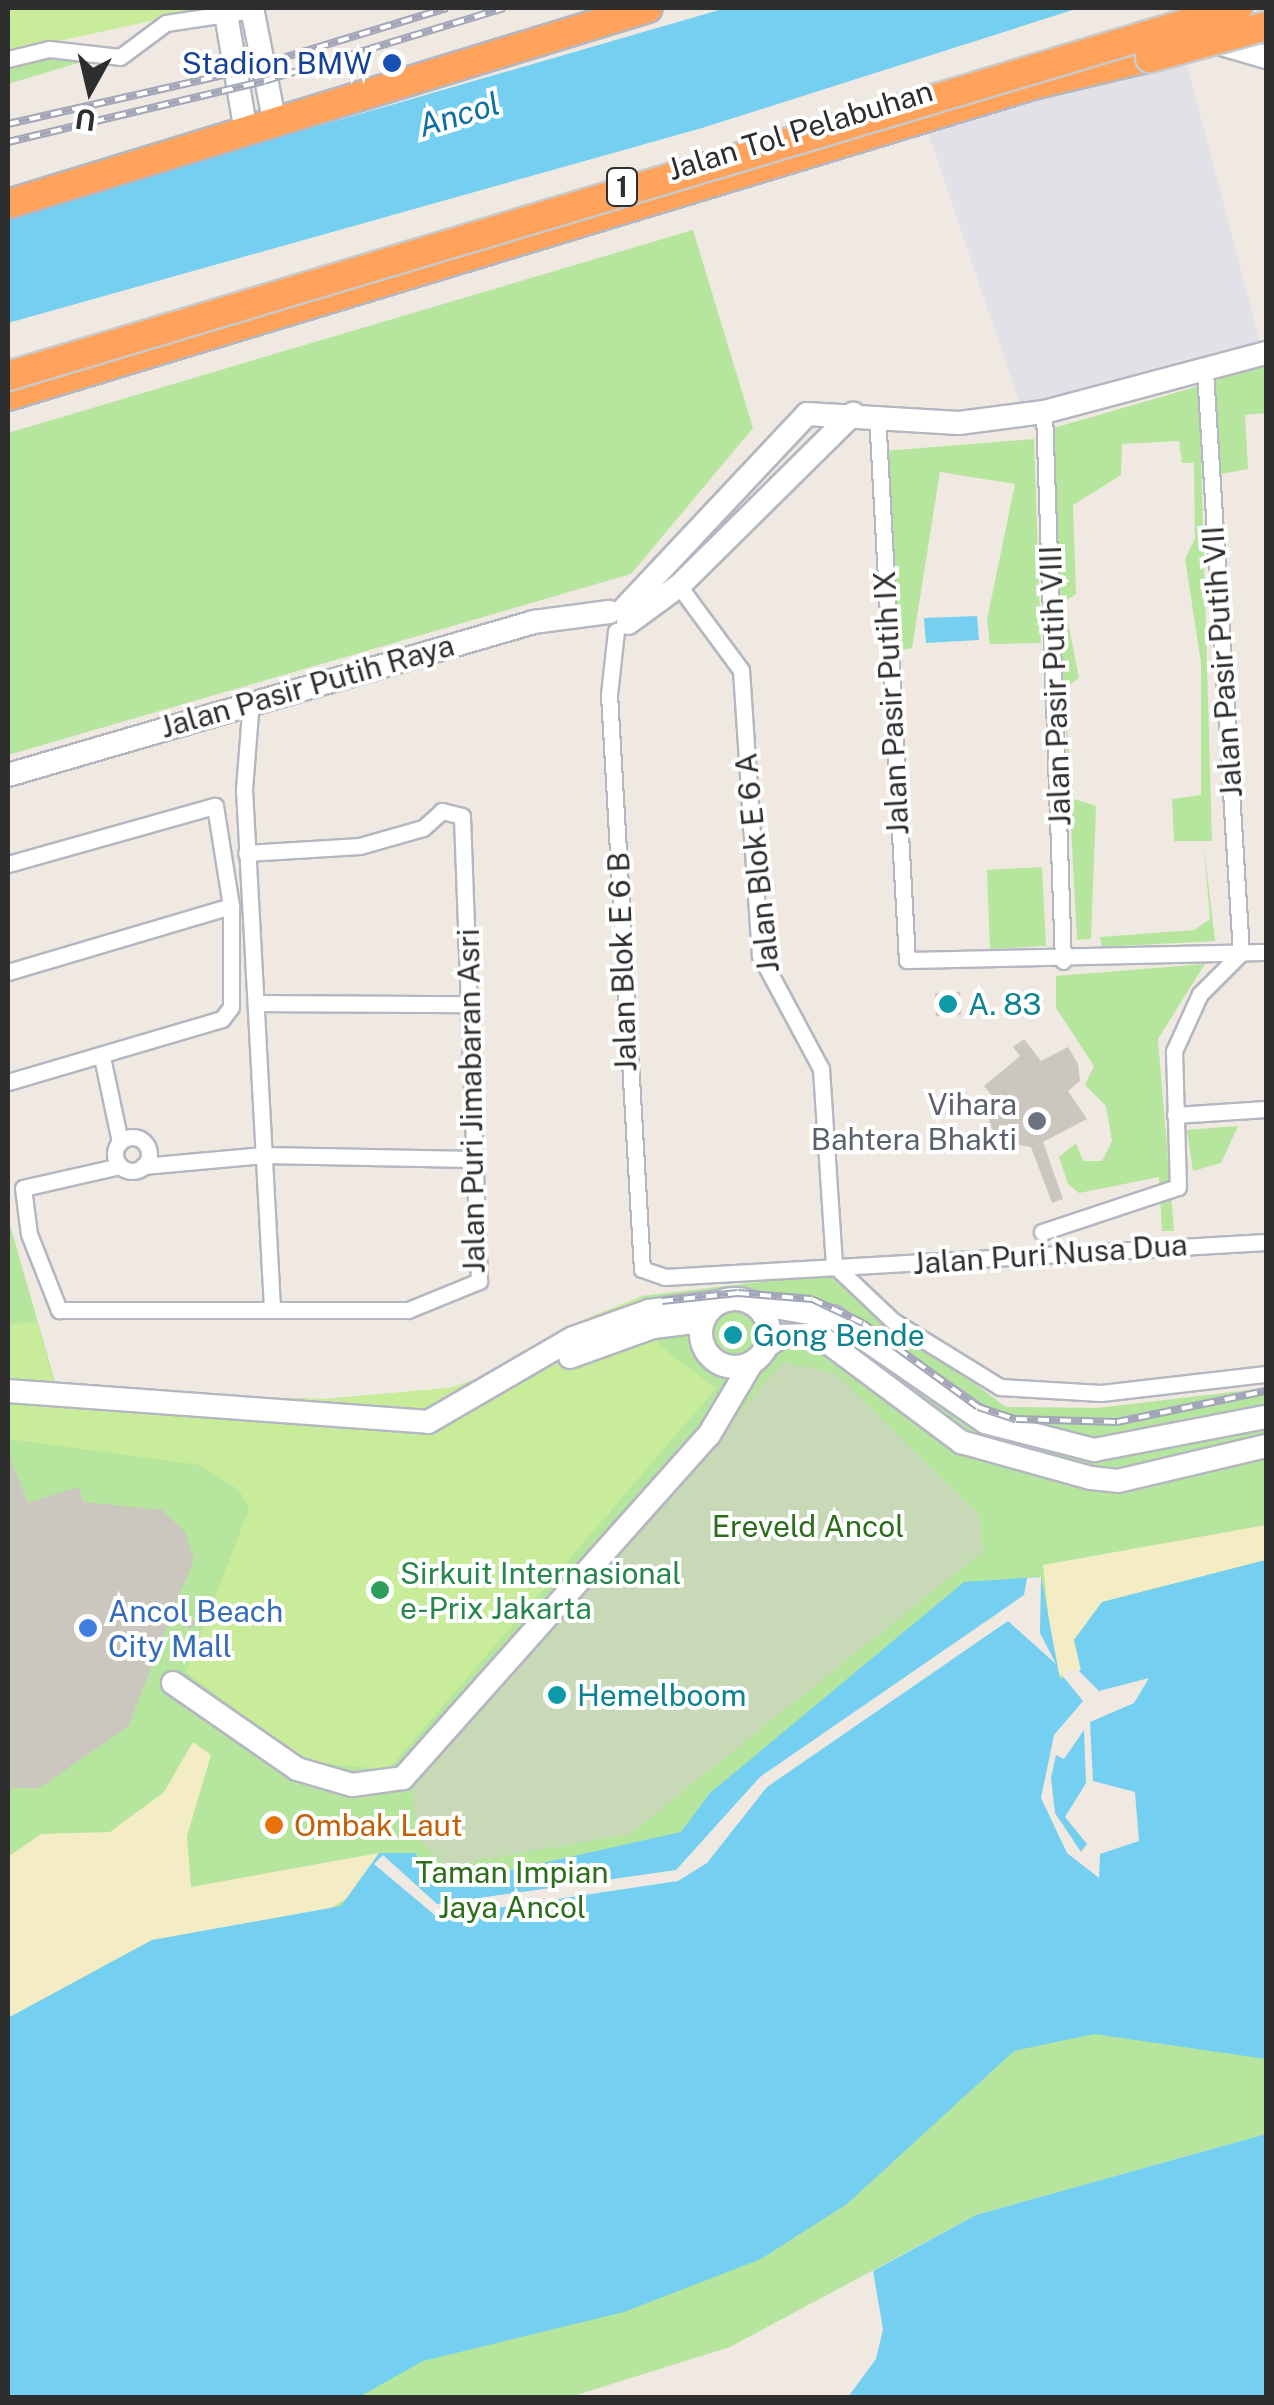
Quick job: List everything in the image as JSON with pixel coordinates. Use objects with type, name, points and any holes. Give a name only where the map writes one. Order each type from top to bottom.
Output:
[{"type":"highway","points":[[8,204],[648,8]]},
{"type":"highway","points":[[8,374],[838,115],[1205,39],[1194,8]]},
{"type":"highway","name":"Jalan Tol Pelabuhan","points":[[8,374],[1238,8]]},
{"type":"highway","name":"1","points":[[1205,39],[1267,32]]},
{"type":"highway","name":"Jalan Tol Pelabuhan","points":[[8,399],[1165,50],[1267,32]]},
{"type":"street","points":[[8,58],[49,49],[120,57],[166,23],[252,9],[275,124]]},
{"type":"street","points":[[226,11],[246,132]]},
{"type":"street","points":[[1205,39],[1266,57]]},
{"type":"street","points":[[619,619],[806,414],[877,414],[960,422],[1044,412],[1266,353]]},
{"type":"street","name":"Jalan Pasir Putih VII","points":[[1204,371],[1240,953]]},
{"type":"street","name":"Jalan Pasir Putih VIII","points":[[1044,412],[1064,961]]},
{"type":"street","name":"Jalan Pasir Putih Raya","points":[[8,775],[252,700],[534,622],[619,619],[679,586],[853,414]]},
{"type":"street","name":"Jalan Pasir Putih IX","points":[[877,414],[905,952],[914,966],[1064,961]]},
{"type":"street","points":[[728,502],[750,517]]},
{"type":"street","name":"Jalan Blok E 6 A","points":[[679,586],[741,670],[760,955],[821,1069],[834,1264]]},
{"type":"street","name":"Jalan Blok E 6 B","points":[[619,619],[609,694],[630,1152],[638,1256],[642,1269],[664,1277]]},
{"type":"street","points":[[252,700],[246,853],[272,1306]]},
{"type":"street","points":[[8,864],[211,804],[231,906],[229,1016],[8,1082]]},
{"type":"street","name":"Jalan Puri Jimabaran Asri","points":[[120,1166],[30,1181],[22,1193],[29,1234],[60,1310],[272,1306],[408,1310],[472,1291],[481,1274],[465,1004],[467,835],[449,808],[424,828],[360,846],[246,853]]},
{"type":"street","points":[[8,972],[231,906]]},
{"type":"street","points":[[1064,961],[1266,952]]},
{"type":"street","points":[[1042,1232],[1174,1191],[1182,1024],[1240,953]]},
{"type":"street","points":[[256,1003],[465,1004]]},
{"type":"street","points":[[102,1057],[120,1113],[147,1147],[143,1166]]},
{"type":"street","points":[[1175,1115],[1266,1109]]},
{"type":"street","points":[[120,1113],[120,1166],[264,1155],[474,1159]]},
{"type":"street","points":[[120,1142],[137,1138]]},
{"type":"street","name":"Jalan Puri Nusa Dua","points":[[664,1277],[834,1264],[1266,1242]]},
{"type":"street","name":"Jalan Puri Nusa Dua","points":[[834,1264],[893,1321],[1000,1387],[1101,1393],[1266,1374]]},
{"type":"street","points":[[9,1389],[428,1422],[584,1350],[702,1321],[720,1302]]},
{"type":"street","points":[[457,1407],[573,1338],[649,1311],[720,1302],[751,1303],[833,1318],[985,1422],[1094,1450],[1266,1416]]},
{"type":"street","points":[[751,1303],[767,1322],[767,1346]]},
{"type":"street","points":[[702,1321],[703,1348],[741,1366]]},
{"type":"street","points":[[175,1679],[297,1769],[352,1785],[403,1778],[709,1435],[741,1366],[781,1336],[818,1335],[962,1442],[1091,1478],[1143,1476],[1266,1446]]},
{"type":"shaded area","points":[[1184,53],[1263,354],[1023,414],[926,126]]},
{"type":"green space","points":[[8,8],[211,8],[8,52]]},
{"type":"green space","points":[[47,51],[88,60],[8,84],[8,61]]},
{"type":"green space","points":[[693,230],[753,428],[631,574],[8,755],[8,433]]},
{"type":"green space","points":[[1266,365],[1266,413],[1245,415],[1248,469],[1216,475],[1210,378]]},
{"type":"green space","points":[[1199,386],[1212,841],[1174,841],[1172,799],[1201,795],[1201,662],[1185,559],[1195,538],[1194,463],[1182,463],[1179,441],[1122,444],[1121,475],[1073,505],[1076,594],[1064,602],[1079,678],[1066,687],[1074,799],[1096,806],[1091,939],[1077,940],[1050,429]]},
{"type":"green space","points":[[1034,439],[1041,643],[990,644],[987,620],[1015,484],[940,472],[912,648],[892,652],[872,452]]},
{"type":"green space","points":[[1204,847],[1215,941],[1102,947],[1100,937],[1194,930],[1210,919]]},
{"type":"green space","points":[[1042,867],[1046,946],[990,949],[987,870]]},
{"type":"green space","points":[[1205,964],[1158,1039],[1174,1231],[1162,1231],[1159,1177],[1079,1193],[1068,1184],[1059,1157],[1076,1143],[1083,1161],[1102,1161],[1112,1141],[1106,1106],[1085,1085],[1094,1066],[1056,1008],[1056,976]]},
{"type":"green space","points":[[1238,1126],[1221,1163],[1193,1171],[1187,1130]]},
{"type":"green space","name":"Taman Impian Jaya Ancol","points":[[8,1218],[58,1392],[324,1399],[450,1388],[524,1362],[571,1325],[642,1296],[827,1274],[1006,1407],[1097,1408],[1266,1388],[1266,2134],[976,2215],[730,2347],[570,2397],[8,2397]]},
{"type":"green space","name":"Sirkuit Internasional e-Prix Jakarta","points":[[642,1296],[660,1346],[716,1388],[388,1770],[304,1761],[186,1672],[249,1509],[239,1490],[200,1465],[8,1439],[8,1325],[37,1321],[57,1392],[324,1399],[450,1388],[524,1362],[571,1325]]},
{"type":"green space","name":"Ereveld Ancol","points":[[783,1362],[837,1374],[980,1516],[983,1551],[630,1834],[446,1866],[419,1840],[412,1790]]},
{"type":"sand","points":[[1266,1525],[1266,1560],[1102,1602],[1074,1640],[1081,1670],[1055,1677],[1043,1565]]},
{"type":"sand","points":[[193,1742],[211,1755],[187,1836],[191,1887],[379,1853],[359,1891],[323,1913],[152,1940],[8,2018],[8,1857],[41,1834],[110,1832],[164,1792]]},
{"type":"water","name":"Ancol","points":[[726,8],[1079,8],[702,128],[8,323],[8,216]]},
{"type":"water","points":[[977,616],[979,640],[926,643],[924,618]]},
{"type":"water","points":[[1266,1560],[1266,2059],[1094,2034],[1014,2051],[847,2204],[761,2259],[624,2312],[423,2361],[359,2397],[8,2397],[8,2018],[152,1940],[341,1906],[379,1853],[415,1853],[440,1886],[681,1832],[710,1793],[964,1582],[1041,1577],[1060,1679],[1081,1670],[1074,1640],[1102,1602]]},
{"type":"water","points":[[1266,2134],[1266,2397],[848,2397],[876,2359],[883,2329],[873,2271],[976,2215]]},
{"type":"pier","points":[[1041,1577],[1040,1633],[1056,1664],[1008,1621],[767,1787],[707,1863],[678,1881],[437,1917],[374,1864],[383,1855],[437,1904],[676,1870],[760,1777],[1024,1595],[1027,1578]]},
{"type":"pier","points":[[1076,1668],[1099,1691],[1149,1678],[1134,1703],[1090,1722],[1093,1781],[1135,1792],[1139,1841],[1100,1854],[1099,1878],[1067,1853],[1041,1798],[1054,1735],[1083,1701],[1061,1674]],"holes":[[[1084,1730],[1086,1783],[1065,1817],[1087,1844],[1081,1852],[1055,1813],[1051,1778],[1056,1755],[1064,1759]]]},
{"type":"building","name":"A. 83","points":[[960,992],[961,1015],[936,1016],[935,993]]},
{"type":"building","name":"Vihara Bahtera Bhakti","points":[[1024,1039],[1041,1061],[1068,1047],[1078,1064],[1080,1081],[1068,1091],[1087,1119],[1043,1142],[1063,1199],[1052,1203],[1031,1147],[1000,1142],[989,1124],[993,1097],[984,1086],[1020,1056],[1013,1047]]},
{"type":"building","name":"Ancol Beach City Mall","points":[[8,1453],[28,1503],[78,1487],[84,1502],[162,1510],[185,1532],[194,1560],[173,1610],[195,1621],[191,1629],[170,1620],[128,1727],[39,1788],[8,1788]]},
{"type":"railway","points":[[8,124],[233,73],[447,8]]},
{"type":"railway","points":[[8,142],[264,81],[504,8]]},
{"type":"railway","points":[[662,1301],[738,1293],[812,1299],[863,1323],[978,1407],[1016,1419],[1117,1422],[1266,1391]]},
{"type":"place","name":"Stadion BMW","points":[[392,63]]},
{"type":"place","name":"A. 83","points":[[948,1004]]},
{"type":"place","name":"Vihara Bahtera Bhakti","points":[[1037,1121]]},
{"type":"place","name":"Gong Bende","points":[[733,1335]]},
{"type":"place","name":"Sirkuit Internasional e-Prix Jakarta","points":[[380,1590]]},
{"type":"place","name":"Ancol Beach City Mall","points":[[88,1628]]},
{"type":"place","name":"Hemelboom","points":[[557,1695]]},
{"type":"place","name":"Ombak Laut","points":[[274,1825]]}]
